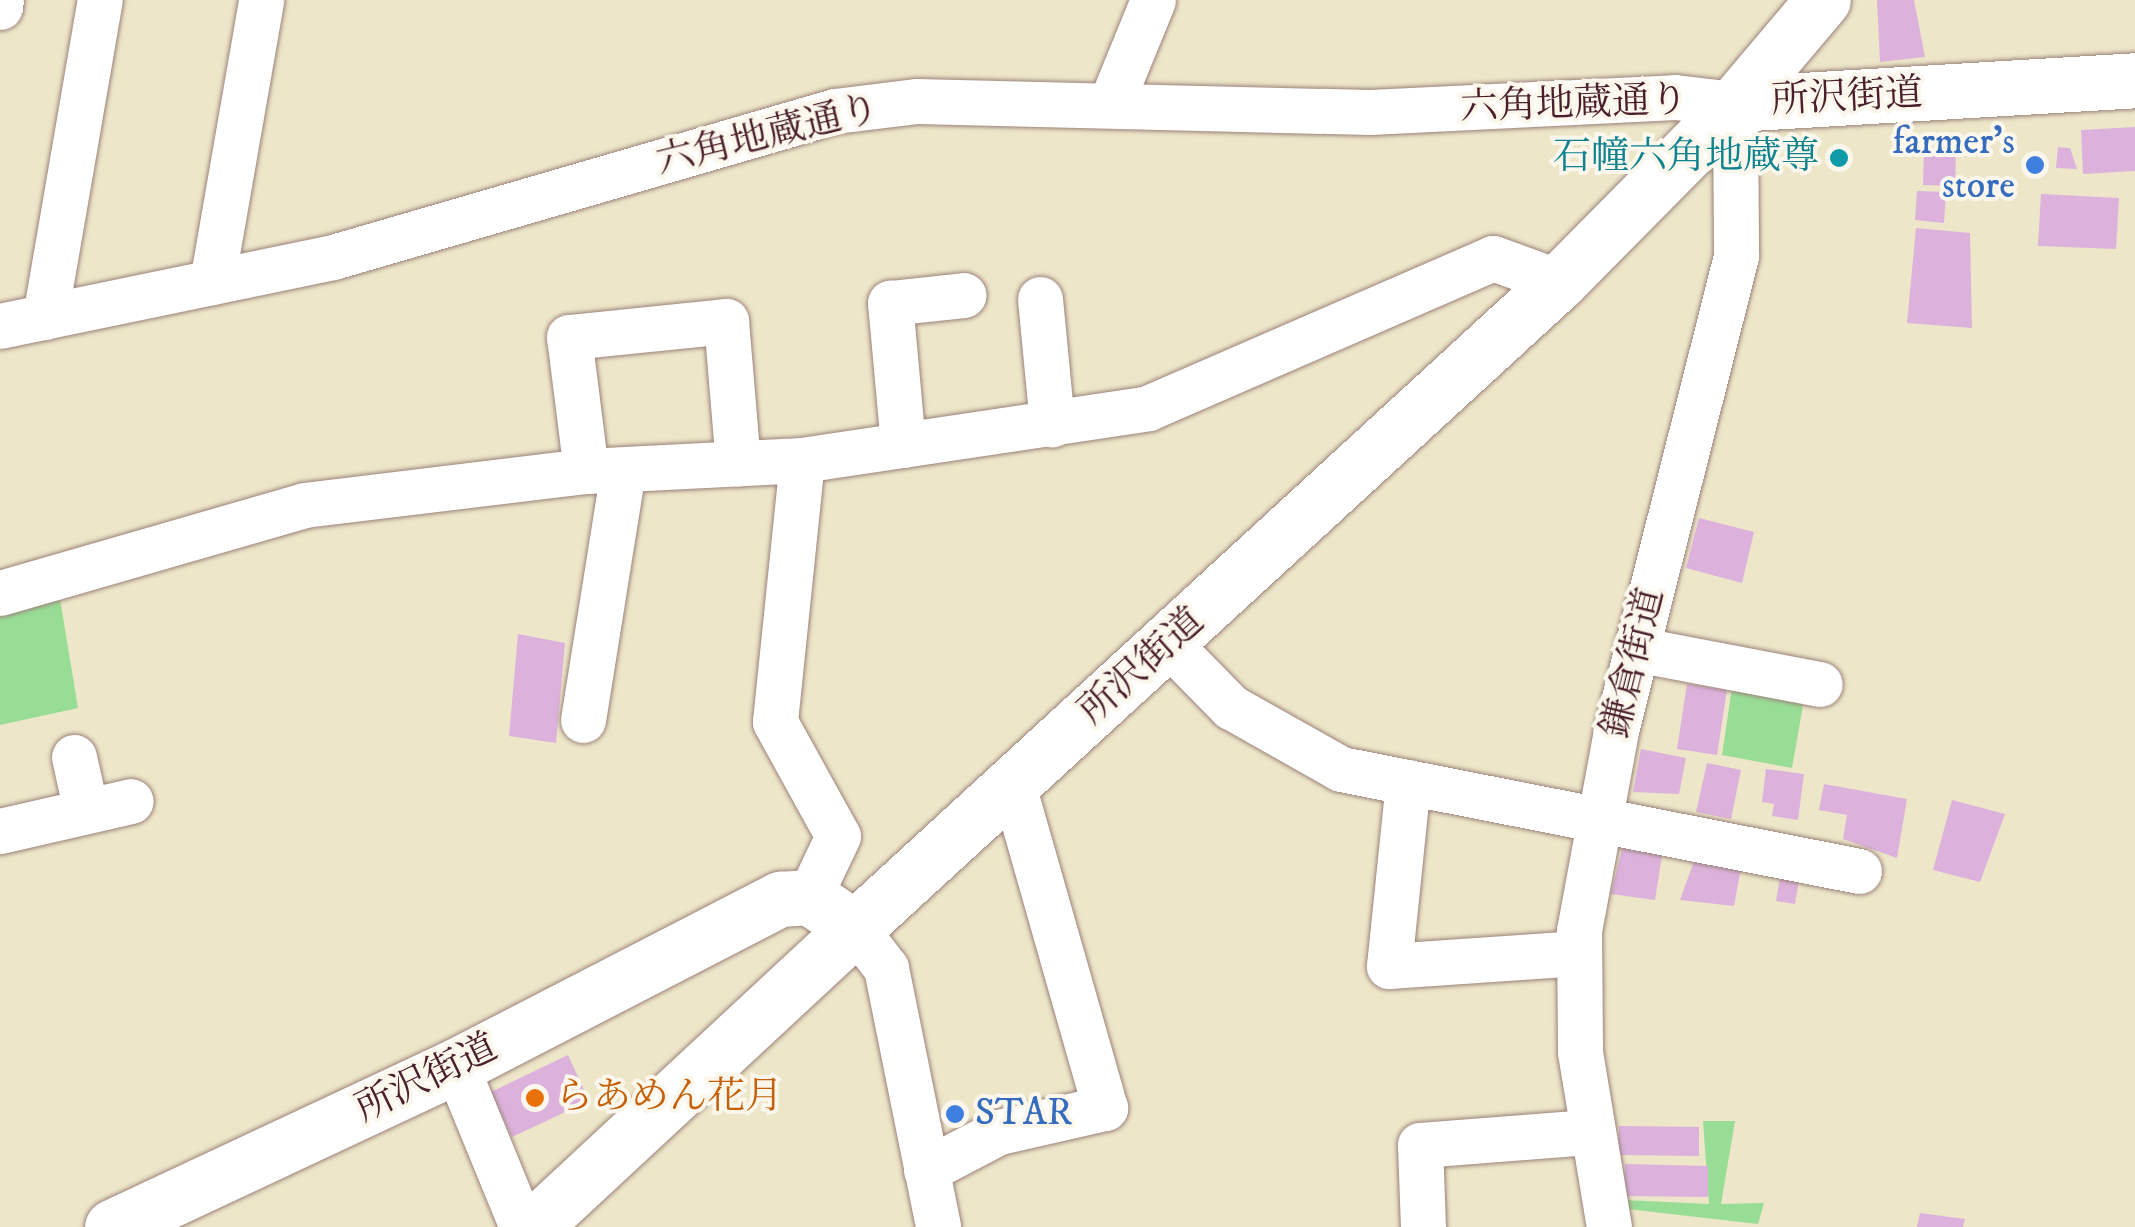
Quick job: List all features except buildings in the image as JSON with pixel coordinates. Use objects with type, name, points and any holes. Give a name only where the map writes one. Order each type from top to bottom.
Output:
[{"type":"main road","points":[[1736,104],[1822,0]]},
{"type":"main road","name":"所沢街道","points":[[533,1227],[1559,282],[1736,104],[2135,80]]},
{"type":"main road","points":[[809,897],[855,928]]},
{"type":"main road","name":"所沢街道","points":[[112,1227],[456,1066],[750,911],[809,897]]},
{"type":"street","points":[[0,8],[1,0]]},
{"type":"street","points":[[45,317],[100,0]]},
{"type":"street","points":[[212,282],[261,0]]},
{"type":"street","points":[[1112,103],[1153,0]]},
{"type":"street","name":"六角地蔵通り","points":[[0,326],[333,257],[835,111],[917,102],[1112,103],[1370,112],[1676,97],[1736,104]]},
{"type":"street","name":"鎌倉街道","points":[[1616,1224],[1593,1113],[1579,953],[1601,815],[1636,649],[1736,256],[1736,104]]},
{"type":"street","points":[[0,593],[304,505],[605,471],[802,460],[1148,408],[1493,258],[1559,282]]},
{"type":"street","points":[[903,445],[890,303],[964,295]]},
{"type":"street","points":[[1040,298],[1052,424]]},
{"type":"street","points":[[583,720],[605,471],[570,338],[726,321],[738,462]]},
{"type":"street","points":[[802,460],[776,722],[838,836],[809,897]]},
{"type":"street","points":[[1168,643],[1231,707],[1341,769],[1601,815],[1859,871]]},
{"type":"street","points":[[1636,649],[1820,684]]},
{"type":"street","points":[[74,757],[86,811]]},
{"type":"street","points":[[1408,782],[1390,966],[1579,953]]},
{"type":"street","points":[[926,1170],[999,1132],[1105,1108],[1013,784]]},
{"type":"street","points":[[0,831],[130,801]]},
{"type":"street","points":[[855,928],[886,968],[938,1227]]},
{"type":"street","points":[[456,1066],[522,1227]]},
{"type":"street","points":[[1423,1227],[1420,1145],[1593,1113]]},
{"type":"green space","points":[[59,593],[78,708],[0,725],[0,606]]},
{"type":"green space","points":[[1733,681],[1805,694],[1792,768],[1722,755]]},
{"type":"green space","points":[[1703,1121],[1735,1121],[1721,1204],[1764,1203],[1758,1224],[1627,1209],[1624,1200],[1709,1204]]},
{"type":"place","name":"石幢六角地蔵尊","points":[[1839,158]]},
{"type":"place","name":"farmer's store","points":[[2035,165]]},
{"type":"place","name":"らあめん花月","points":[[535,1098]]},
{"type":"place","name":"STAR","points":[[955,1114]]}]
